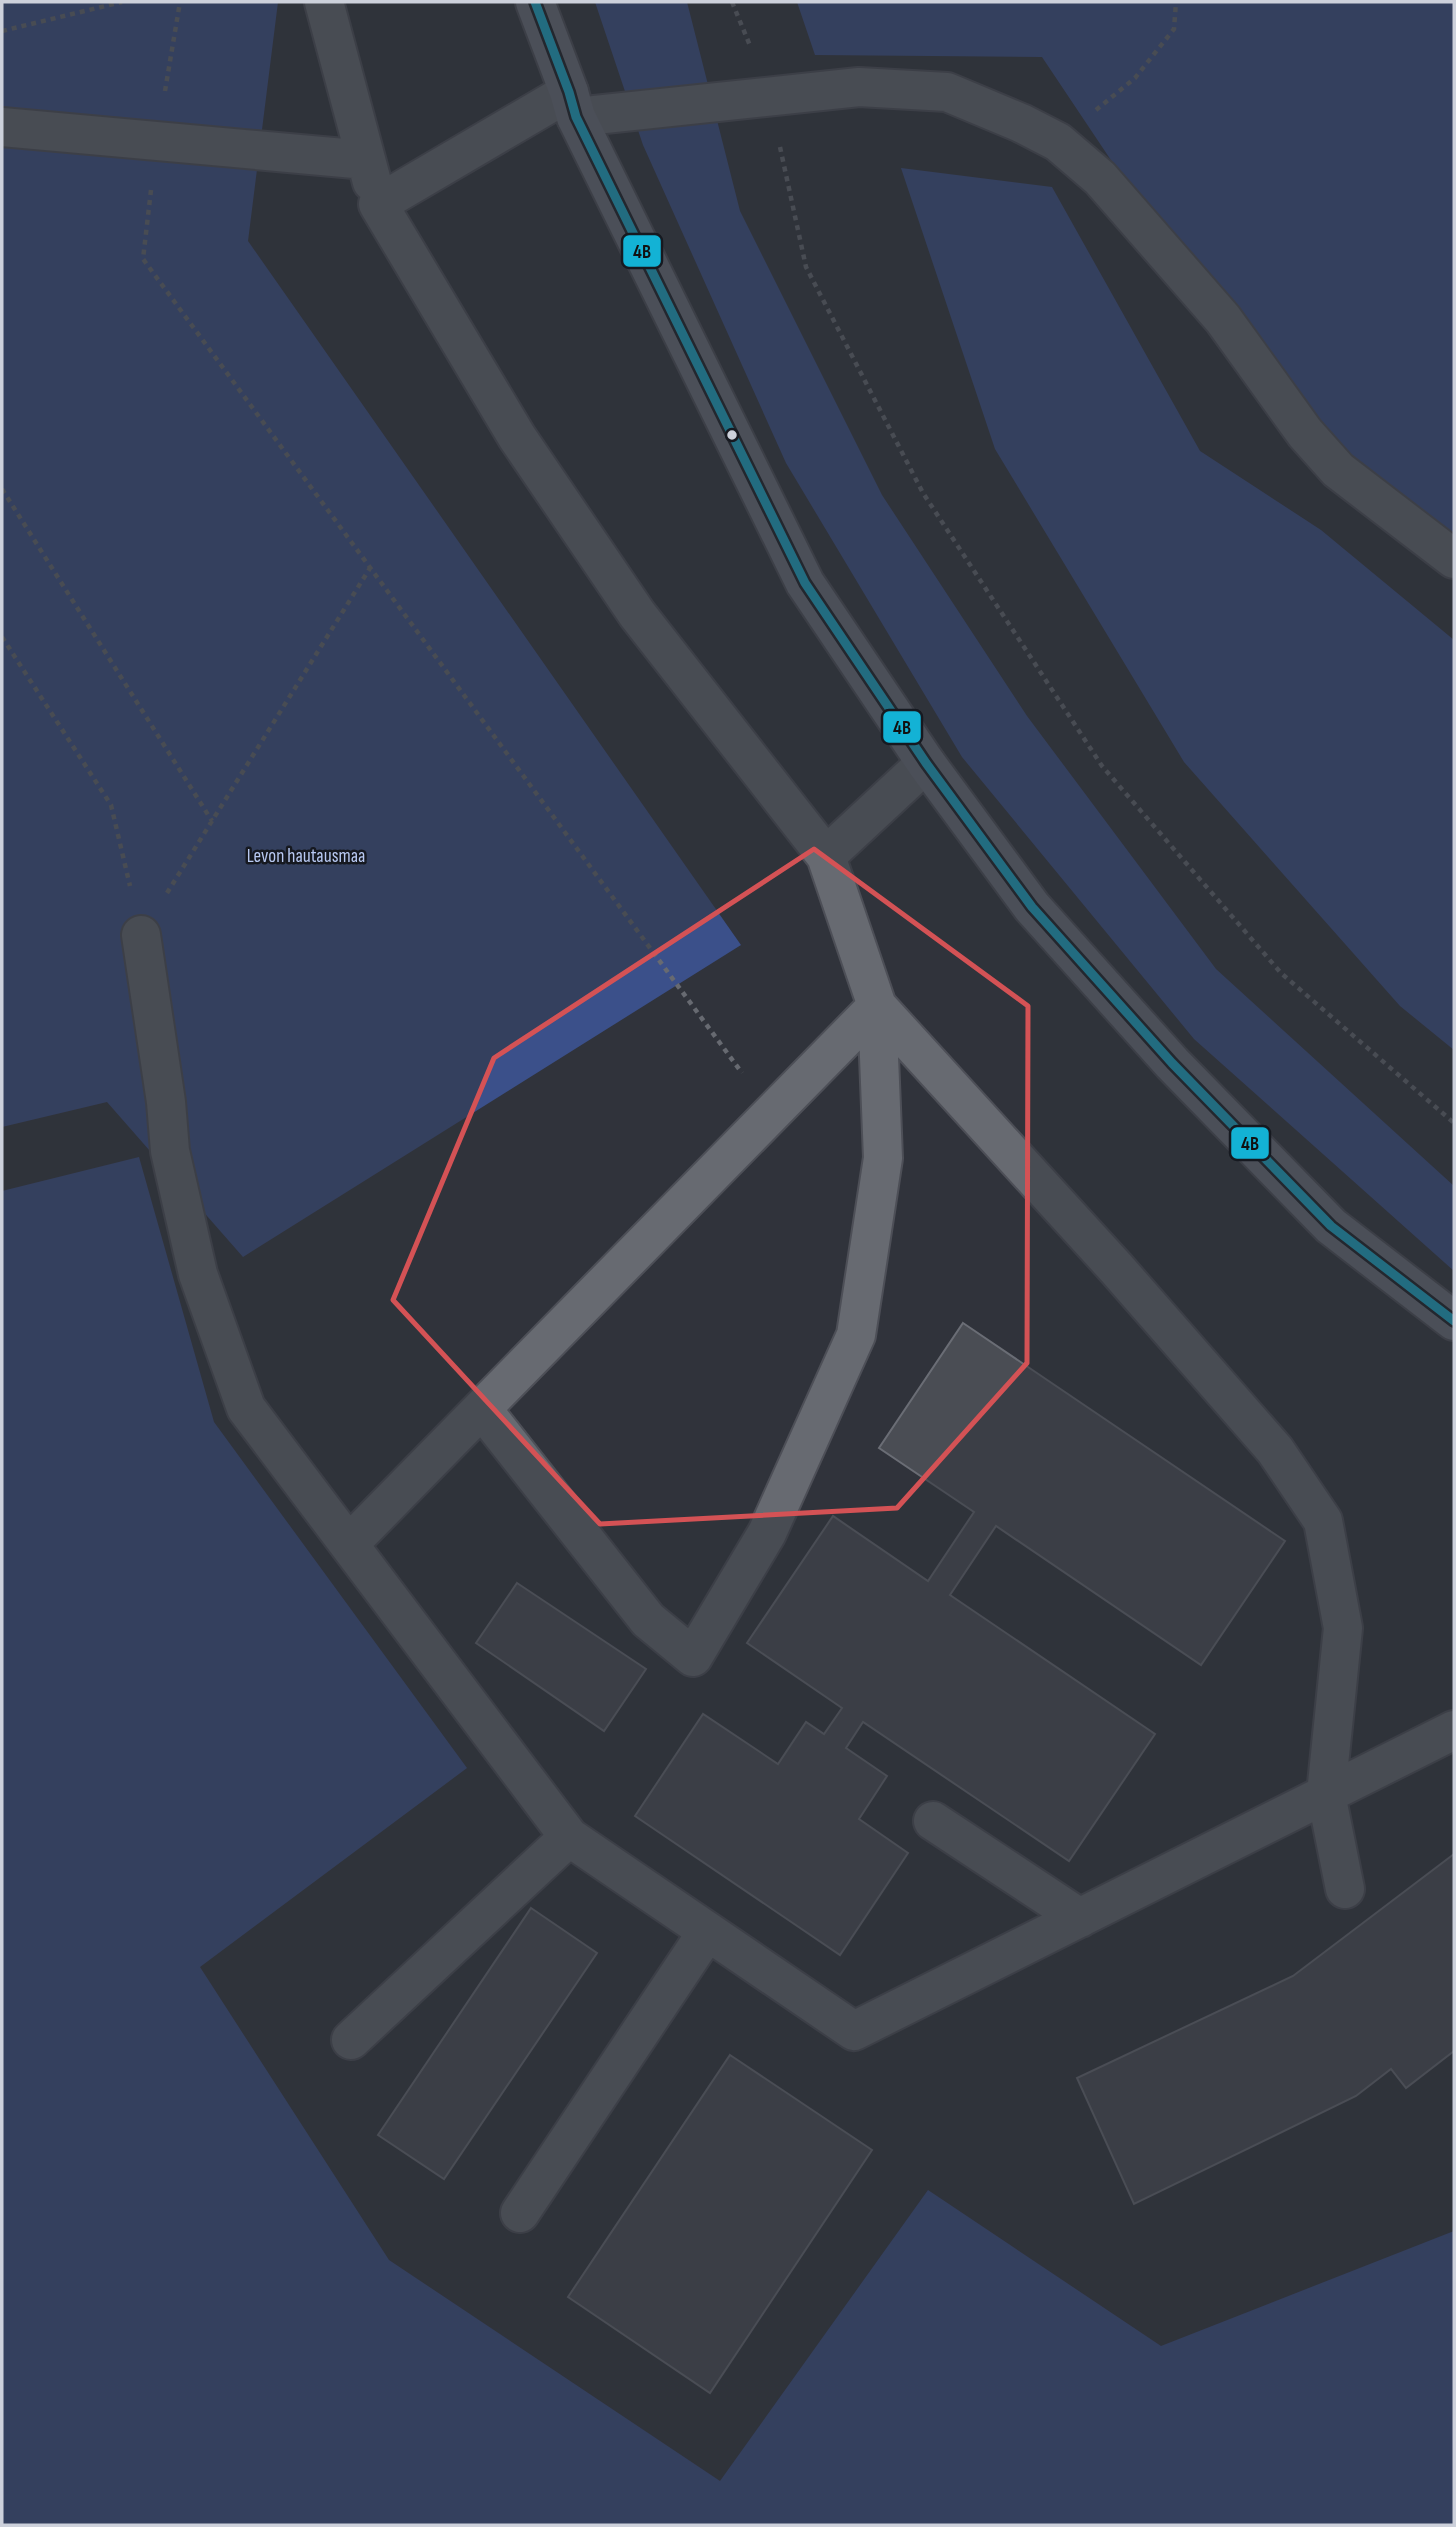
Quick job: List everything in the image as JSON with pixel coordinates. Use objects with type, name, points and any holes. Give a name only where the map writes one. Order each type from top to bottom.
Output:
[{"type":"main road","points":[[535,2],[573,105],[805,583],[926,763],[1032,907],[1172,1063],[1331,1226],[1454,1321]]},
{"type":"lane","points":[[324,2],[378,204],[517,437],[637,614],[826,856],[877,1006],[883,1158],[856,1335],[767,1533],[694,1657],[648,1620],[482,1409]]},
{"type":"lane","points":[[378,204],[573,105],[769,95],[859,87],[947,93],[1021,122],[1058,142],[1100,178],[1223,319],[1305,433],[1338,470],[1454,559]]},
{"type":"lane","points":[[2,127],[366,160]]},
{"type":"lane","points":[[826,856],[926,763]]},
{"type":"lane","points":[[141,935],[166,1102],[170,1151],[198,1274],[246,1408],[569,1837],[854,2031],[1454,1730]]},
{"type":"lane","points":[[349,1544],[877,1006]]},
{"type":"lane","points":[[877,1006],[1115,1268],[1275,1450],[1323,1521],[1343,1628],[1326,1794],[1345,1889]]},
{"type":"lane","points":[[933,1821],[1080,1918]]},
{"type":"lane","points":[[351,2040],[569,1837]]},
{"type":"lane","points":[[520,2213],[707,1933]]},
{"type":"path","points":[[2,31],[122,2]]},
{"type":"path","points":[[180,2],[157,142],[143,259],[771,1113]]},
{"type":"path","points":[[732,2],[769,95],[806,267],[923,493],[1102,766],[1281,973],[1454,1123]]},
{"type":"path","points":[[1058,142],[1135,78],[1174,29],[1176,2]]},
{"type":"path","points":[[2,489],[212,821]]},
{"type":"path","points":[[141,935],[370,568]]},
{"type":"path","points":[[2,637],[111,805],[141,935]]},
{"type":"highlighted area","points":[[814,849],[1028,1006],[1027,1363],[897,1508],[600,1524],[393,1300],[494,1058]]},
{"type":"green space","name":"Levon hautausmaa","points":[[2,2],[278,2],[248,241],[741,945],[243,1257],[107,1102],[2,1127]]},
{"type":"green space","points":[[595,2],[687,2],[740,211],[882,495],[1027,716],[1216,969],[1454,1186],[1454,1271],[1194,1039],[962,757],[786,463],[643,145]]},
{"type":"green space","points":[[797,2],[1454,2],[1454,537],[1340,460],[1145,211],[1042,57],[815,55]]},
{"type":"green space","points":[[901,168],[1052,187],[1200,451],[1321,530],[1454,640],[1454,1050],[1400,1006],[1184,762],[995,449]]},
{"type":"green space","points":[[139,1157],[214,1422],[467,1768],[200,1967],[389,2260],[720,2481],[928,2190],[1161,2346],[1454,2231],[1454,2525],[2,2525],[2,1191]]},
{"type":"building","points":[[963,1323],[1285,1541],[1201,1665],[996,1526],[950,1595],[1155,1734],[1069,1861],[863,1722],[846,1748],[887,1776],[859,1819],[908,1853],[840,1955],[635,1816],[703,1714],[778,1764],[806,1722],[824,1734],[842,1708],[747,1643],[833,1516],[928,1581],[974,1512],[879,1448]]},
{"type":"building","points":[[517,1583],[646,1669],[604,1731],[476,1643]]},
{"type":"building","points":[[1454,1854],[1454,2051],[1406,2088],[1391,2069],[1356,2096],[1134,2204],[1077,2078],[1293,1976]]},
{"type":"building","points":[[531,1908],[597,1953],[444,2179],[378,2135]]},
{"type":"building","points":[[730,2055],[872,2150],[710,2393],[568,2297]]},
{"type":"transit line","name":"4B","points":[[535,2],[576,117],[805,583],[926,763],[1032,907],[1172,1063],[1331,1226],[1454,1321]]}]
